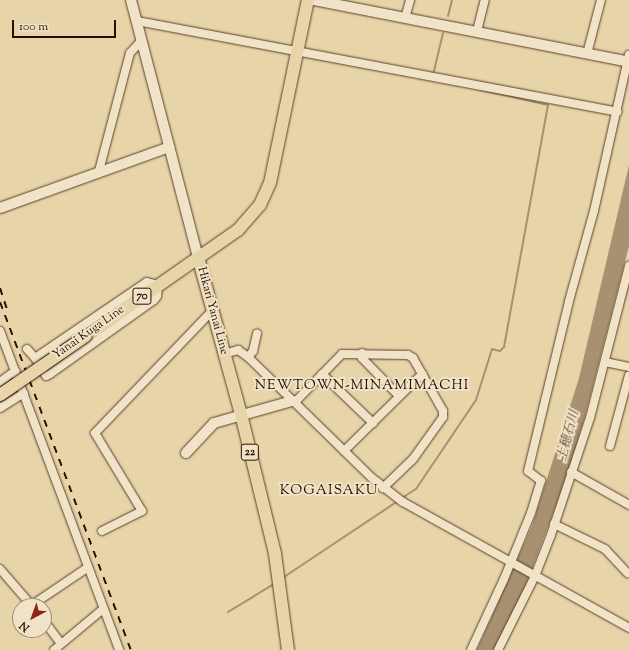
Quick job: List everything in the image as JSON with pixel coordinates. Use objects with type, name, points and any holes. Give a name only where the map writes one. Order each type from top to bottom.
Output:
[{"type":"main road","name":"Hikari Yanai Line","points":[[288,650],[280,580],[241,414],[198,257],[238,230],[250,218],[264,196],[270,183],[308,0]]},
{"type":"main road","name":"Yanai Kuga Line","points":[[0,396],[198,257]]},
{"type":"street","points":[[131,0],[198,257]]},
{"type":"street","points":[[314,0],[477,31],[587,54],[628,60],[617,112],[528,471],[541,481],[531,513],[512,562],[471,650]]},
{"type":"street","points":[[406,18],[410,0]]},
{"type":"street","points":[[477,31],[485,0]]},
{"type":"street","points":[[587,54],[601,0]]},
{"type":"street","points":[[136,21],[617,112]]},
{"type":"street","points":[[99,171],[130,53],[141,41]]},
{"type":"street","points":[[0,208],[169,147]]},
{"type":"street","points":[[498,650],[534,575],[554,524],[605,362],[629,266]]},
{"type":"street","points":[[27,349],[35,358],[46,376],[154,300],[157,296],[158,285],[147,282],[35,358]]},
{"type":"street","points":[[102,531],[142,511],[94,433],[213,310]]},
{"type":"street","points":[[0,331],[119,650]]},
{"type":"street","points":[[248,357],[253,351],[257,333]]},
{"type":"street","points":[[224,354],[238,350],[248,357],[383,488],[401,500],[629,628]]},
{"type":"street","points":[[186,453],[214,422],[297,400],[342,354],[362,353],[408,355],[422,374],[443,411],[443,417],[420,449],[383,488]]},
{"type":"street","points":[[362,353],[362,358],[399,396]]},
{"type":"street","points":[[605,362],[629,367]]},
{"type":"street","points":[[0,382],[15,371]]},
{"type":"street","points":[[322,374],[372,423]]},
{"type":"street","points":[[344,451],[422,374]]},
{"type":"street","points":[[610,446],[629,375]]},
{"type":"street","points":[[0,408],[24,393]]},
{"type":"street","points":[[571,472],[629,504]]},
{"type":"street","points":[[554,524],[605,549],[628,573]]},
{"type":"street","points":[[43,598],[88,568]]},
{"type":"street","points":[[0,569],[26,598]]},
{"type":"street","points":[[54,650],[60,642],[103,609]]},
{"type":"street","points":[[52,632],[60,642]]},
{"type":"water","name":"土穂石川","points":[[629,165],[629,246],[584,420],[565,482],[527,582],[495,650],[477,650],[532,526],[579,378]]},
{"type":"waterway","points":[[448,16],[452,0]]},
{"type":"waterway","points":[[433,75],[443,33]]},
{"type":"waterway","points":[[402,498],[416,489],[476,400],[492,349],[500,351],[504,347],[548,105],[481,90]]},
{"type":"waterway","points":[[284,577],[398,501]]},
{"type":"waterway","points":[[228,612],[274,584]]},
{"type":"railway","points":[[0,288],[7,309]]},
{"type":"railway","points":[[0,302],[131,650]]},
{"type":"district","name":"NEWTOWN-MINAMIMACHI","points":[[362,386]]},
{"type":"district","name":"KOGAISAKU","points":[[329,491]]}]
